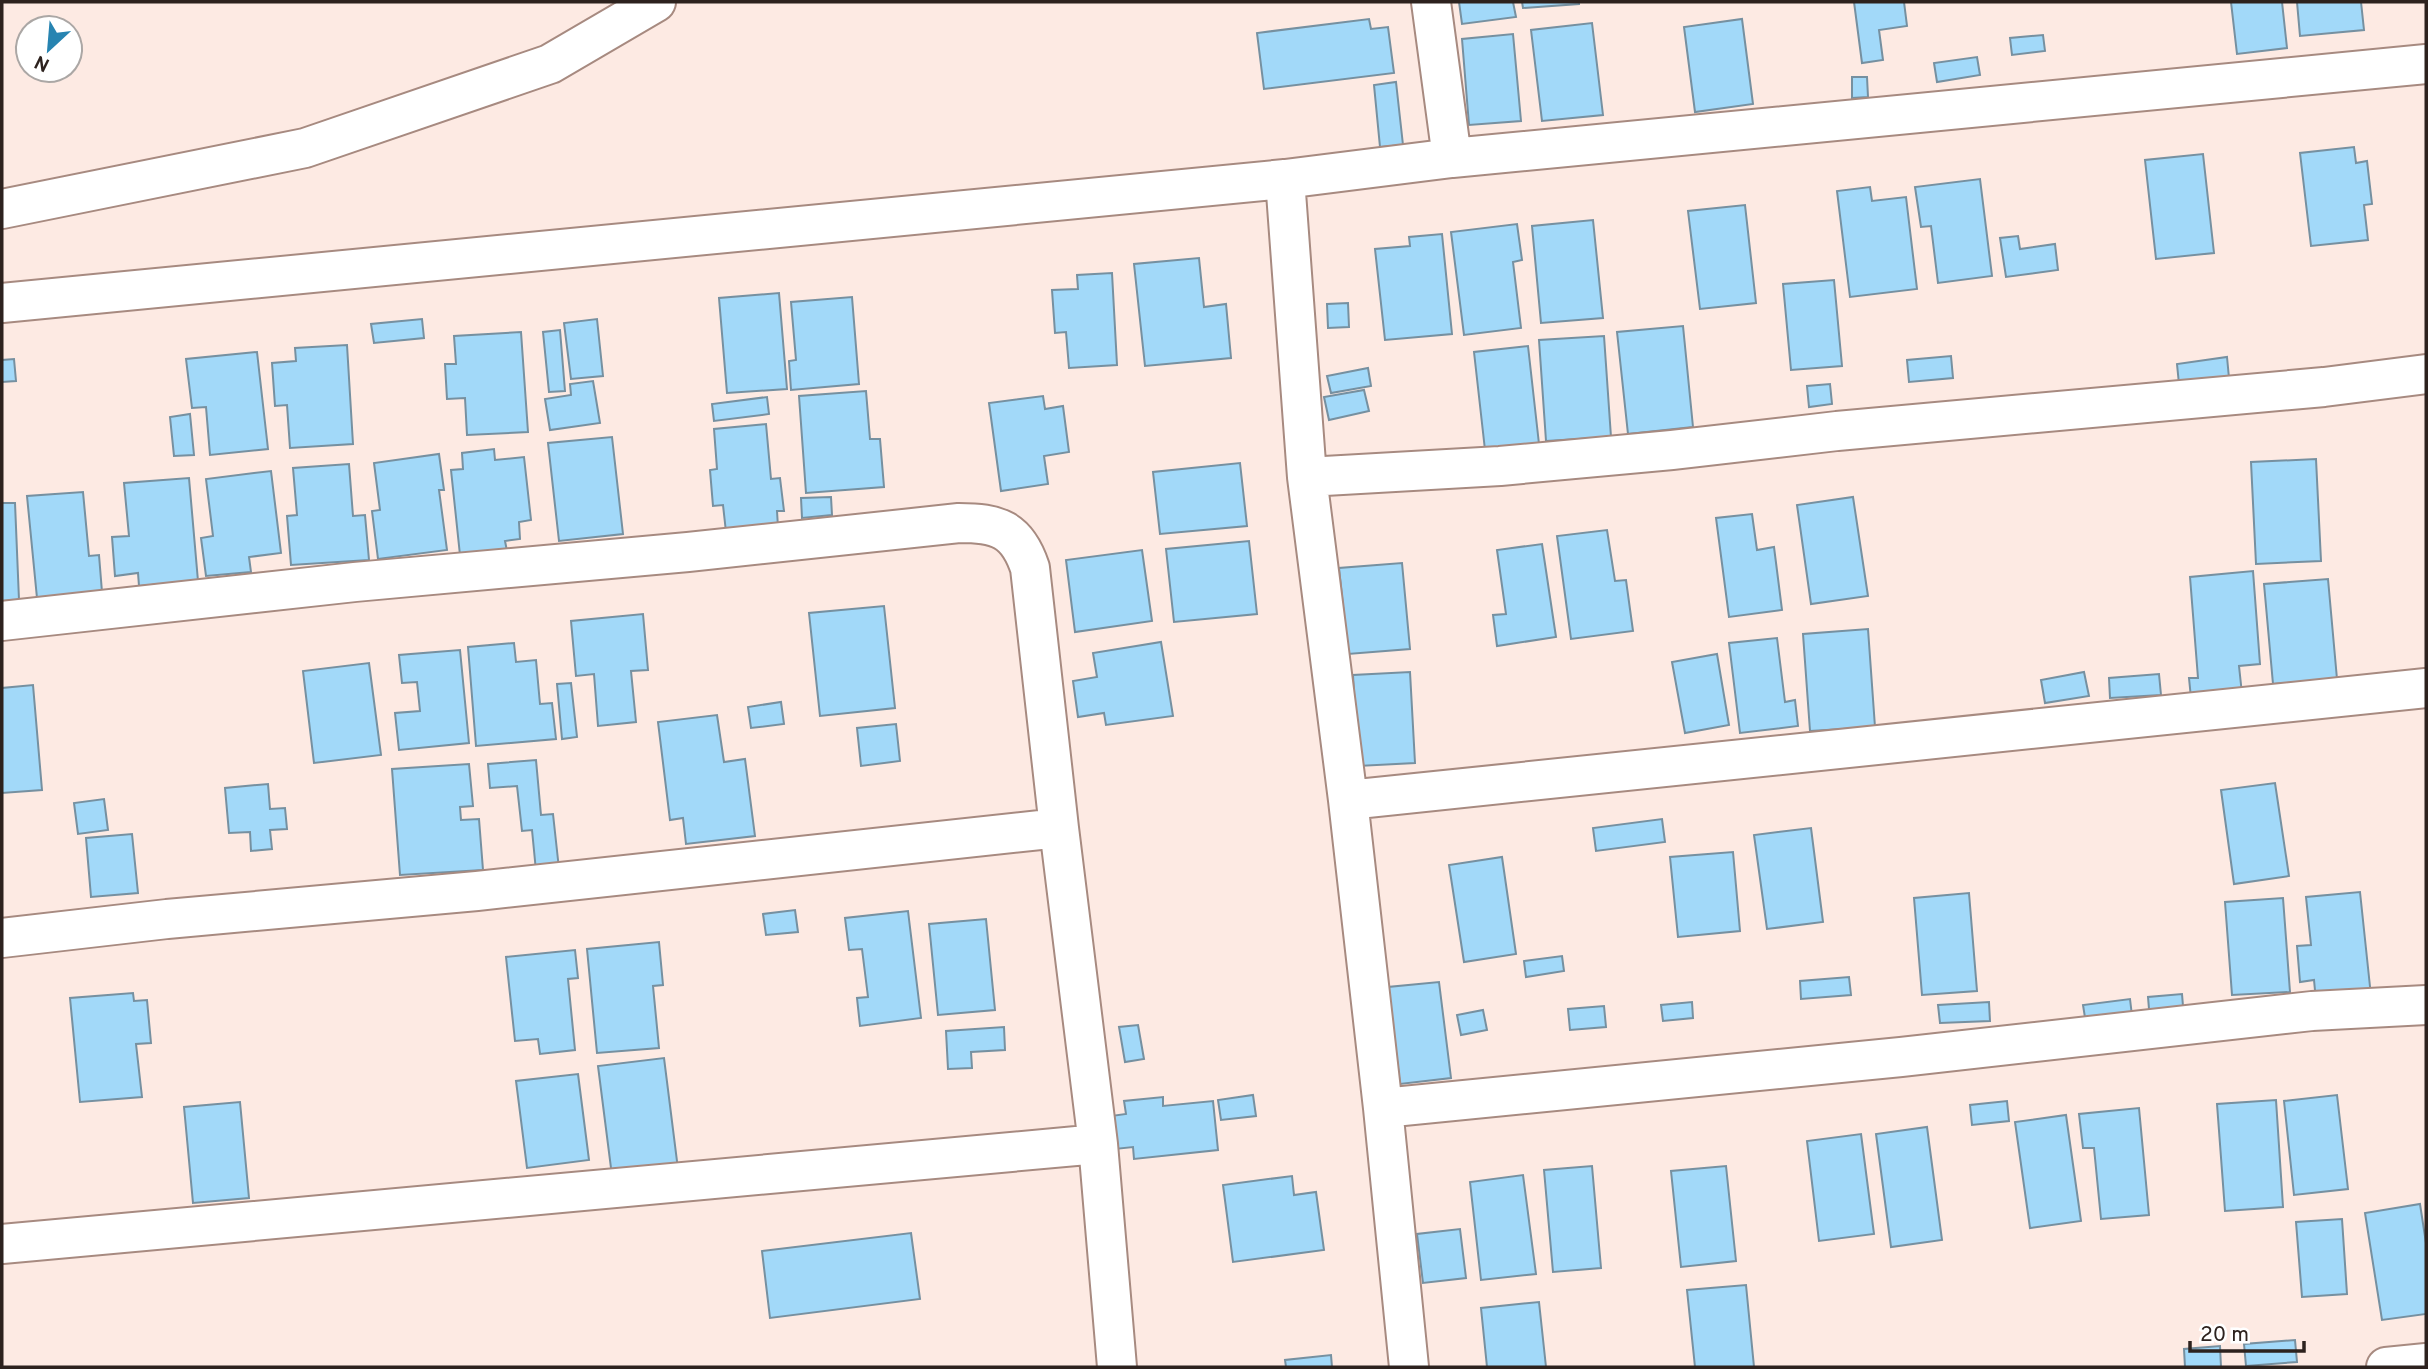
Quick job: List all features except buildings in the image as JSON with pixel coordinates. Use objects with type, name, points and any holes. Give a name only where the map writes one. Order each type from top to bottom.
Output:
[{"type":"street","points":[[2,209],[305,148],[550,64],[656,2]]},
{"type":"street","points":[[1431,2],[1452,158]]},
{"type":"street","points":[[2,303],[1285,179],[1452,158],[2426,64]]},
{"type":"street","points":[[1285,179],[1307,477],[1348,800],[1409,1367]]},
{"type":"street","points":[[1307,477],[1500,466],[1646,453],[1998,415],[2324,387],[2426,374]]},
{"type":"street","points":[[2,621],[355,582],[674,554],[959,523],[997,526],[1023,548],[1030,568],[1098,1144],[1116,1367]]},
{"type":"street","points":[[1348,800],[2426,688]]},
{"type":"street","points":[[2,938],[167,919],[477,891],[1059,828]]},
{"type":"street","points":[[1383,1108],[1915,1056],[2312,1012],[2426,1005]]},
{"type":"street","points":[[2,1244],[1098,1144]]},
{"type":"street","points":[[2385,1367],[2426,1363]]}]
